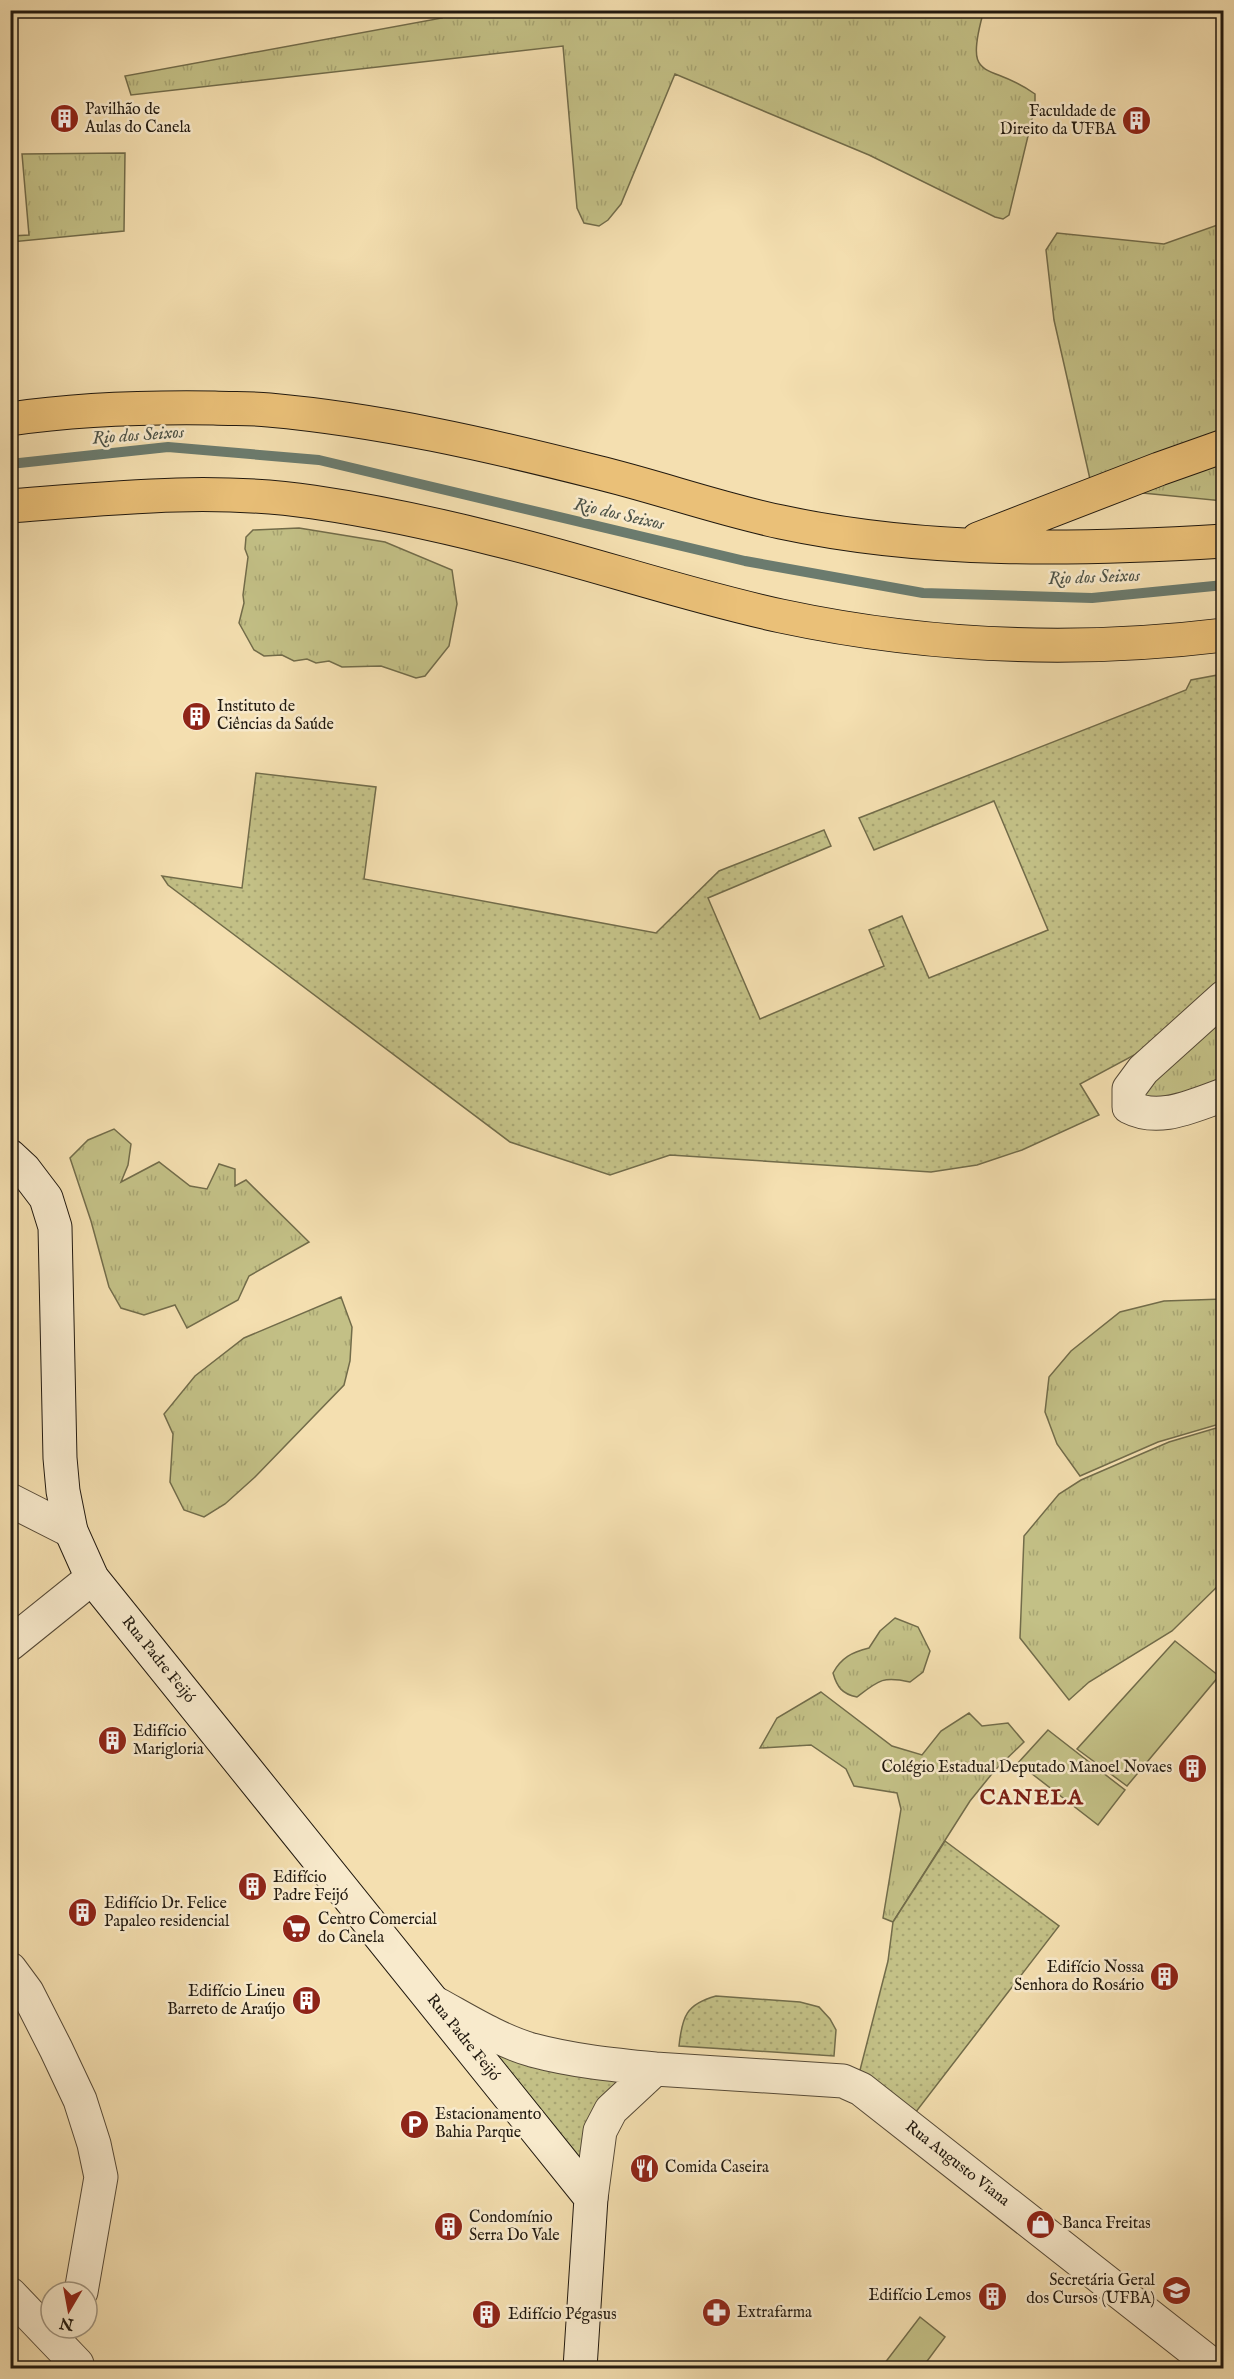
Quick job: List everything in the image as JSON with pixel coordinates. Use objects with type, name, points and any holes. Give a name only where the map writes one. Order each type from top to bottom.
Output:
[{"type":"main road","points":[[10,419],[67,411],[159,407],[267,410],[365,422],[465,441],[588,470],[779,522],[866,537],[964,545],[1065,548],[1224,541]]},
{"type":"main road","points":[[964,545],[1224,446]]},
{"type":"main road","points":[[10,507],[138,495],[229,494],[311,502],[405,518],[496,539],[673,590],[782,616],[886,635],[974,644],[1071,646],[1174,642],[1224,636]]},
{"type":"street","points":[[1222,1002],[1143,1070],[1129,1089],[1130,1107],[1150,1115],[1181,1109],[1224,1095]]},
{"type":"street","name":"Rua Padre Feijó","points":[[10,1156],[24,1169],[46,1198],[55,1227],[60,1458],[71,1531],[92,1578],[591,2198]]},
{"type":"street","points":[[10,1500],[71,1531]]},
{"type":"street","points":[[10,1644],[92,1578]]},
{"type":"street","points":[[10,1969],[27,1992],[56,2049],[80,2100],[94,2144],[101,2176],[82,2280]]},
{"type":"street","name":"Rua Augusto Viana","points":[[437,2004],[495,2035],[532,2049],[593,2062],[655,2069],[843,2081],[861,2089],[1216,2368]]},
{"type":"street","points":[[580,2368],[591,2198],[600,2131],[611,2110],[655,2069]]},
{"type":"street","points":[[10,2293],[39,2307]]},
{"type":"street","points":[[10,2293],[79,2366]]},
{"type":"street","points":[[79,2340],[79,2366]]},
{"type":"green space","points":[[984,10],[976,51],[978,61],[984,68],[1035,94],[1035,107],[1009,215],[1003,219],[869,155],[675,74],[621,204],[608,220],[599,226],[584,223],[577,208],[563,46],[131,95],[125,76],[442,18],[439,11]]},
{"type":"green space","points":[[125,153],[124,231],[11,242],[11,236],[29,235],[22,154]]},
{"type":"green space","points":[[1223,223],[1223,501],[1092,488],[1054,320],[1046,250],[1057,233],[1164,244]]},
{"type":"green space","points":[[299,528],[385,542],[452,570],[457,604],[449,646],[425,676],[416,678],[381,666],[342,667],[329,661],[316,663],[307,659],[294,661],[282,655],[264,656],[254,650],[239,623],[244,603],[248,557],[245,549],[246,537],[253,530]]},
{"type":"green space","points":[[1223,674],[1223,980],[1166,1038],[1080,1084],[1099,1115],[1022,1150],[977,1165],[931,1172],[670,1155],[610,1175],[510,1142],[168,885],[162,876],[242,888],[256,773],[376,787],[364,879],[656,933],[719,871],[824,830],[831,846],[708,898],[760,1019],[884,966],[869,930],[902,916],[929,978],[1048,930],[994,801],[874,850],[859,818],[1186,690],[1191,680]]},
{"type":"green space","points":[[1223,1010],[1223,1088],[1140,1105],[1147,1077]]},
{"type":"green space","points":[[114,1129],[131,1144],[128,1165],[121,1182],[159,1162],[190,1186],[207,1189],[219,1164],[235,1169],[235,1186],[246,1180],[309,1242],[249,1276],[238,1300],[187,1328],[175,1305],[144,1315],[121,1308],[109,1287],[91,1221],[70,1158],[88,1140]]},
{"type":"green space","points":[[341,1297],[352,1327],[350,1361],[344,1385],[255,1477],[225,1504],[204,1517],[184,1510],[170,1482],[173,1434],[164,1414],[195,1376],[244,1338]]},
{"type":"green space","points":[[1223,1299],[1223,1423],[1158,1442],[1080,1476],[1057,1444],[1045,1412],[1049,1377],[1071,1351],[1120,1312],[1164,1301]]},
{"type":"green space","points":[[1223,1426],[1223,1581],[1172,1631],[1089,1682],[1069,1700],[1020,1638],[1024,1536],[1059,1494],[1081,1480],[1169,1442]]},
{"type":"green space","points":[[895,1618],[918,1627],[930,1651],[923,1672],[910,1682],[893,1679],[882,1681],[857,1697],[844,1692],[838,1686],[833,1673],[836,1668],[848,1656],[869,1648],[880,1631]]},
{"type":"green space","points":[[1175,1641],[1219,1676],[1127,1786],[1077,1749]]},
{"type":"green space","points":[[821,1692],[892,1746],[922,1755],[941,1731],[969,1713],[982,1726],[1008,1723],[1024,1742],[995,1770],[970,1801],[893,1922],[883,1918],[901,1809],[897,1793],[854,1786],[846,1769],[811,1745],[760,1748],[777,1718]]},
{"type":"green space","points":[[1048,1730],[1125,1790],[1098,1825],[1018,1763]]},
{"type":"green space","points":[[945,1841],[1059,1926],[912,2117],[859,2074],[888,1961],[893,1922]]},
{"type":"green space","points":[[716,1996],[800,2002],[819,2007],[836,2030],[834,2056],[679,2046],[687,2013],[698,2003]]},
{"type":"green space","points":[[458,2021],[644,2073],[587,2181]]},
{"type":"green space","points":[[920,2317],[945,2337],[922,2368],[881,2368]]},
{"type":"waterway","name":"Rio dos Seixos","points":[[10,464],[168,447],[319,460],[745,561],[923,593],[1092,598],[1224,585]]},
{"type":"place","name":"Pavilhão de Aulas do Canela","points":[[64,119]]},
{"type":"place","name":"Faculdade de Direito da UFBA","points":[[1137,121]]},
{"type":"place","name":"Instituto de Ciências da Saúde","points":[[196,716]]},
{"type":"place","name":"Edifício Marigloria","points":[[112,1741]]},
{"type":"place","name":"Colégio Estadual Deputado Manoel Novaes","points":[[1193,1768]]},
{"type":"place","name":"Edifício Padre Feijó","points":[[252,1887]]},
{"type":"place","name":"Edifício Dr. Felice Papaleo residencial","points":[[83,1913]]},
{"type":"place","name":"Centro Comercial do Canela","points":[[297,1929]]},
{"type":"place","name":"Edifício Nossa Senhora do Rosário","points":[[1165,1977]]},
{"type":"place","name":"Edifício Lineu Barreto de Araújo","points":[[306,2001]]},
{"type":"place","name":"Estacionamento Bahia Parque","points":[[414,2124]]},
{"type":"place","name":"Comida Caseira","points":[[644,2168]]},
{"type":"place","name":"Banca Freitas","points":[[1041,2224]]},
{"type":"place","name":"Condomínio Serra Do Vale","points":[[448,2227]]},
{"type":"place","name":"Secretária Geral dos Cursos (UFBA)","points":[[1176,2290]]},
{"type":"place","name":"Edifício Lemos","points":[[992,2296]]},
{"type":"place","name":"Extrafarma","points":[[716,2313]]},
{"type":"place","name":"Edifício Pégasus","points":[[487,2315]]},
{"type":"district","name":"CANELA","points":[[1032,1798]]}]
